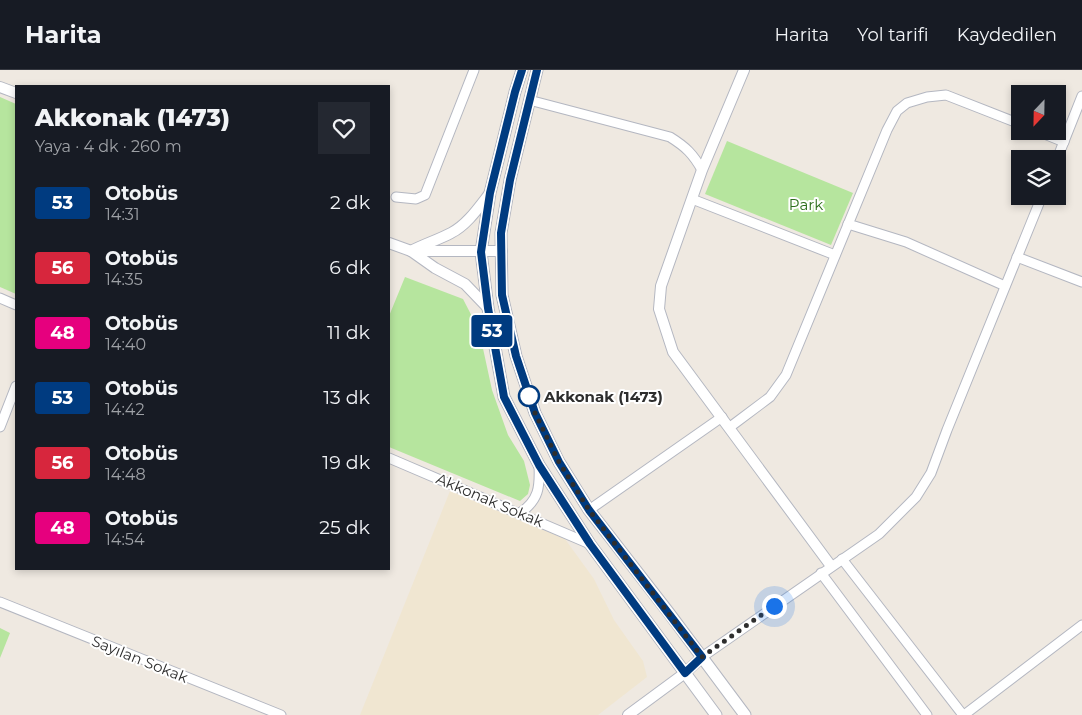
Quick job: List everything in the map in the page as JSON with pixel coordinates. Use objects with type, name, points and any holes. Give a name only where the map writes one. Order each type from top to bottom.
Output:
[{"type":"main road","points":[[522,70],[490,193],[481,252],[488,308],[504,397],[539,465],[590,544],[716,715]]},
{"type":"main road","points":[[537,70],[510,180],[501,233],[502,295],[516,356],[535,413],[559,462],[589,510],[745,715]]},
{"type":"street","points":[[396,197],[416,199],[425,195],[474,70]]},
{"type":"street","points":[[744,70],[702,170],[661,286],[659,309],[673,352],[831,566]]},
{"type":"street","points":[[0,87],[15,93]]},
{"type":"street","points":[[730,427],[770,397],[786,375],[887,130],[897,111],[907,103],[927,97],[946,95],[1011,120]]},
{"type":"street","points":[[1061,150],[1080,109],[1082,96]]},
{"type":"street","points":[[530,100],[670,137],[694,155],[702,170]]},
{"type":"street","points":[[1059,140],[1064,142]]},
{"type":"street","points":[[411,251],[427,242],[452,233],[473,214],[490,193]]},
{"type":"street","points":[[692,199],[836,255]]},
{"type":"street","points":[[628,715],[685,673],[702,657],[821,572],[879,534],[916,497],[931,473],[946,430],[1038,205]]},
{"type":"street","points":[[848,224],[906,242],[1005,286]]},
{"type":"street","points":[[390,243],[411,251],[435,268],[465,284],[488,308]]},
{"type":"street","points":[[411,251],[502,251]]},
{"type":"street","points":[[1017,257],[1082,282]]},
{"type":"street","points":[[0,298],[15,305]]},
{"type":"street","points":[[0,426],[15,388]]},
{"type":"street","points":[[589,510],[722,417]]},
{"type":"street","name":"Akkonak Sokak","points":[[390,458],[590,544]]},
{"type":"street","points":[[520,513],[536,497],[540,486],[539,465]]},
{"type":"street","points":[[842,559],[963,715],[1081,627]]},
{"type":"street","points":[[821,572],[927,715]]},
{"type":"street","name":"Sayılan Sokak","points":[[0,602],[281,715]]},
{"type":"shaded area","points":[[450,491],[565,539],[594,579],[614,620],[643,661],[647,677],[598,715],[360,715]]},
{"type":"green space","points":[[0,97],[15,104],[15,294],[0,287]]},
{"type":"green space","name":"Park","points":[[727,141],[853,193],[831,245],[705,194]]},
{"type":"green space","points":[[405,277],[463,299],[479,330],[492,390],[508,435],[524,461],[530,485],[528,494],[520,501],[390,447],[390,314]]},
{"type":"green space","points":[[0,628],[10,633],[0,658]]},
{"type":"bus line","name":"53","points":[[522,70],[490,193],[481,252],[488,308],[504,397],[539,465],[590,544],[685,673],[702,657],[589,510],[559,462],[535,413],[516,356],[502,295],[501,233],[510,180],[537,70]]},
{"type":"place","name":"Akkonak (1473)","points":[[529,396]]},
{"type":"route","points":[[529,396],[535,413],[559,462],[589,510],[702,657],[774,606]]}]
